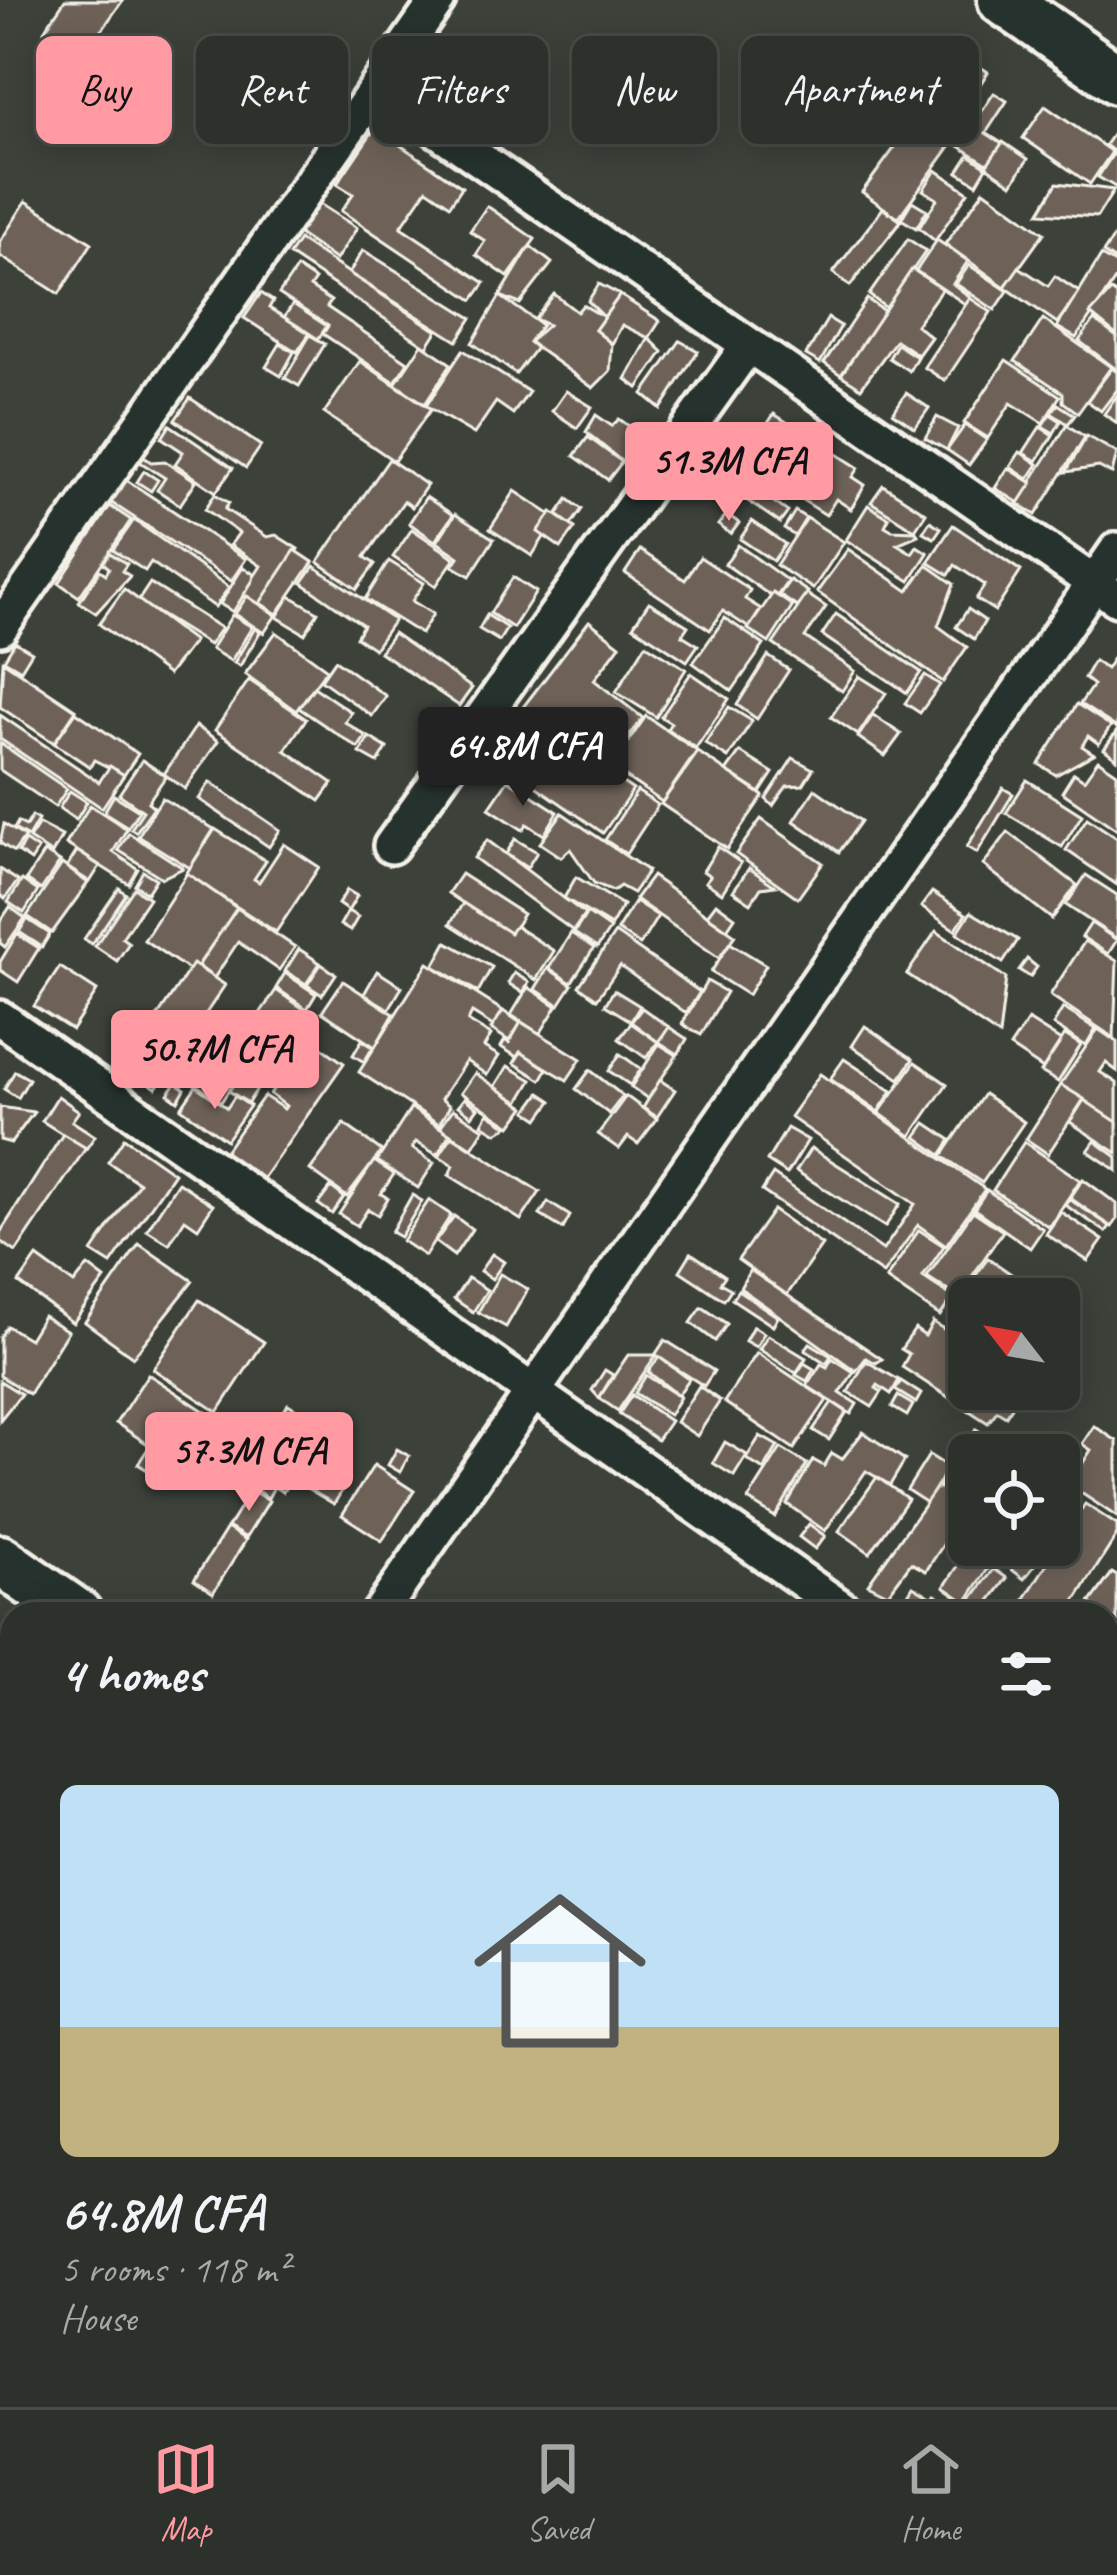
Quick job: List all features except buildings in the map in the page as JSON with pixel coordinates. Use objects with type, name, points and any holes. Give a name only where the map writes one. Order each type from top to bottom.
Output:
[{"type":"street","points":[[414,36],[438,0]]},
{"type":"street","points":[[1003,0],[1117,79]]},
{"type":"street","points":[[0,628],[372,98]]},
{"type":"street","points":[[457,144],[1105,591]]},
{"type":"street","points":[[391,846],[747,346]]},
{"type":"street","points":[[388,1602],[1105,591],[1117,550]]},
{"type":"street","points":[[0,1018],[833,1602]]},
{"type":"street","points":[[0,1561],[54,1602]]}]
